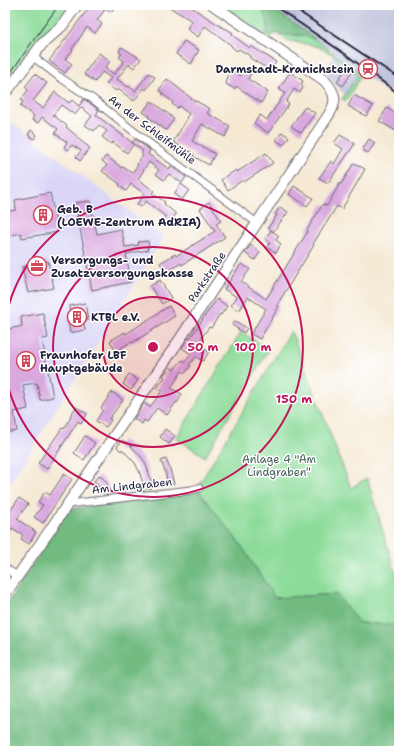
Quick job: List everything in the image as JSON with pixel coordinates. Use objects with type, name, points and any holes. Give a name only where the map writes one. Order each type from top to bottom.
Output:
[{"type":"street","points":[[6,90],[42,44],[62,26],[77,5]]},
{"type":"street","name":"Parkstraße","points":[[5,594],[176,345],[334,106],[334,98],[331,89],[324,80],[213,5]]},
{"type":"street","name":"An der Schleifmühle","points":[[32,56],[58,76],[94,100],[146,141],[257,223]]},
{"type":"street","name":"Am Lindgraben","points":[[68,504],[199,488]]},
{"type":"street","points":[[5,568],[17,576]]},
{"type":"shaded area","points":[[267,5],[399,5],[399,100],[353,67],[354,65],[351,65],[332,52],[333,50],[314,39],[315,37]]},
{"type":"shaded area","points":[[334,57],[358,75],[346,95],[323,72]]},
{"type":"shaded area","points":[[5,118],[164,237],[5,491]]},
{"type":"green space","points":[[5,5],[69,5],[55,24],[34,44],[8,80],[6,80]]},
{"type":"green space","points":[[219,5],[265,5],[264,13],[268,25],[266,36]]},
{"type":"green space","points":[[265,5],[315,38],[302,35],[275,33],[271,39],[266,36],[268,25],[264,13]]},
{"type":"green space","points":[[275,33],[302,35],[314,39],[362,74],[346,101],[342,99],[358,75],[324,49],[313,45],[290,41]]},
{"type":"green space","name":"Anlage 4 \"Am Lindgraben\"","points":[[291,331],[351,488],[367,478],[399,585],[399,625],[359,623],[336,594],[275,598],[240,544],[197,488]]},
{"type":"green space","points":[[241,332],[269,349],[205,457],[176,438]]},
{"type":"green space","points":[[198,490],[240,544],[275,598],[336,594],[359,623],[399,625],[399,751],[5,751],[5,606],[69,509]]},
{"type":"building","points":[[91,5],[116,5],[111,12],[106,8],[97,20],[102,24],[95,33],[87,27],[72,49],[73,50],[65,59],[72,64],[65,73],[49,61]]},
{"type":"building","points":[[166,5],[188,5],[233,33],[232,35],[250,48],[251,46],[276,62],[271,70],[267,67],[266,68],[239,49],[237,51],[205,26],[198,37],[187,29],[192,21]]},
{"type":"building","points":[[184,41],[199,50],[191,64],[176,54]]},
{"type":"building","points":[[121,47],[141,59],[134,68],[129,64],[117,79],[135,91],[149,73],[155,77],[146,90],[144,88],[134,101],[118,89],[116,91],[106,84],[111,78],[102,72],[95,82],[84,74],[99,53],[110,61],[105,68],[114,74],[124,61],[119,57],[122,54],[119,52]]},
{"type":"building","points":[[346,68],[352,72],[343,86],[337,82]]},
{"type":"building","points":[[230,69],[241,76],[242,69],[251,73],[248,79],[268,92],[261,103],[236,86],[235,89],[226,84]]},
{"type":"building","points":[[290,72],[303,81],[301,85],[303,87],[300,93],[294,89],[286,102],[289,104],[268,133],[254,123],[260,115],[267,120],[285,93],[279,89]]},
{"type":"building","points":[[35,74],[47,83],[33,101],[43,108],[55,92],[69,103],[72,100],[79,106],[84,99],[99,110],[96,115],[134,144],[127,153],[113,142],[111,144],[102,137],[107,131],[99,125],[94,131],[85,125],[92,116],[81,107],[75,115],[61,105],[53,115],[90,148],[80,161],[76,157],[81,151],[72,145],[68,150],[64,147],[67,142],[55,133],[58,129],[42,117],[38,123],[32,120],[34,116],[20,106],[23,102],[21,100],[28,90],[25,87]]},
{"type":"building","points":[[167,79],[196,102],[210,109],[207,113],[230,126],[225,137],[202,124],[192,141],[215,154],[209,165],[173,142],[189,114],[179,106],[177,108],[172,104],[173,102],[159,90]]},
{"type":"building","points":[[354,95],[373,106],[366,116],[348,106]]},
{"type":"building","points":[[151,101],[174,119],[166,130],[143,112]]},
{"type":"building","points":[[305,107],[315,113],[301,133],[291,126]]},
{"type":"building","points":[[387,108],[399,116],[399,127],[396,131],[379,121]]},
{"type":"building","points":[[31,130],[37,135],[34,139],[28,135]]},
{"type":"building","points":[[282,132],[289,137],[283,145],[276,140]]},
{"type":"building","points":[[340,135],[354,143],[354,145],[328,183],[319,178],[331,161],[334,164],[343,149],[334,143]]},
{"type":"building","points":[[135,139],[150,150],[148,154],[169,169],[171,166],[186,177],[182,183],[169,174],[164,180],[156,174],[159,170],[149,162],[138,179],[154,191],[152,193],[165,202],[164,204],[176,214],[166,227],[161,223],[166,217],[146,201],[141,207],[137,204],[145,194],[131,184],[126,191],[119,185],[120,184],[102,171],[107,165],[102,161],[106,156],[122,168],[123,167],[132,173],[143,155],[141,153],[143,151],[132,143]]},
{"type":"building","points":[[369,139],[375,143],[368,153],[362,150]]},
{"type":"building","points":[[266,153],[273,163],[244,182],[243,180],[228,190],[221,180],[236,170],[237,172]]},
{"type":"building","points":[[354,163],[365,169],[342,209],[337,206],[313,244],[314,245],[277,305],[279,306],[260,339],[251,334],[266,309],[248,297],[239,311],[231,305],[237,297],[224,289],[241,264],[250,269],[241,282],[266,299],[323,204],[327,206],[340,183],[341,184]]},
{"type":"building","points":[[181,184],[189,190],[182,200],[174,194]]},
{"type":"building","points":[[294,186],[313,198],[307,206],[289,194]]},
{"type":"building","name":"Geb. B (LOEWE-Zentrum AdRIA)","points":[[50,193],[58,232],[22,238],[21,233],[5,237],[5,212],[16,210],[15,200]]},
{"type":"building","points":[[90,201],[97,234],[121,229],[125,247],[139,245],[138,242],[148,241],[148,250],[126,254],[131,282],[92,290],[75,203]]},
{"type":"building","points":[[209,202],[221,221],[216,224],[225,237],[182,265],[181,263],[166,273],[160,263],[175,254],[176,256],[215,231],[200,209]]},
{"type":"building","points":[[280,207],[288,212],[273,232],[268,228],[277,215],[275,214]]},
{"type":"building","points":[[271,230],[279,236],[276,240],[281,244],[276,253],[267,247],[270,243],[265,239]]},
{"type":"building","points":[[251,245],[260,252],[255,260],[245,253]]},
{"type":"building","points":[[48,261],[54,288],[28,293],[22,267]]},
{"type":"building","points":[[160,280],[171,298],[162,304],[150,286]]},
{"type":"building","points":[[217,299],[227,306],[197,344],[209,352],[203,361],[196,357],[189,365],[191,366],[185,373],[182,371],[171,388],[182,394],[177,403],[176,402],[167,415],[157,408],[147,422],[144,420],[142,424],[134,419],[144,403],[150,407],[162,391],[157,388],[165,377],[163,376],[170,367],[174,370],[182,360],[185,362],[191,354],[182,348]]},
{"type":"building","name":"KTBL e.V.","points":[[85,303],[88,320],[83,320],[85,330],[70,333],[67,314],[70,313],[69,306]]},
{"type":"building","points":[[169,306],[175,316],[132,343],[131,342],[116,351],[110,341],[125,332],[126,334]]},
{"type":"building","name":"Fraunhofer LBF Hauptgebäude","points":[[43,313],[48,338],[42,339],[53,397],[40,400],[37,383],[23,385],[28,409],[14,412],[17,431],[5,433],[5,330],[22,326],[21,317]]},
{"type":"building","points":[[235,321],[247,328],[244,333],[232,325]]},
{"type":"building","points":[[129,374],[138,380],[131,390],[123,384]]},
{"type":"building","points":[[112,392],[123,400],[109,419],[111,420],[106,427],[96,421],[103,410],[101,408]]},
{"type":"building","points":[[76,407],[87,414],[81,424],[78,421],[47,469],[38,463],[62,428],[64,429]]},
{"type":"building","points":[[165,429],[175,436],[169,444],[160,437]]},
{"type":"building","points":[[85,436],[95,443],[84,460],[74,453]]},
{"type":"building","points":[[122,440],[127,442],[143,459],[150,477],[152,488],[143,489],[143,483],[135,463],[122,449],[121,451],[117,447]]},
{"type":"building","points":[[166,459],[174,484],[168,485],[161,461]]},
{"type":"building","points":[[64,474],[72,479],[43,523],[34,517],[43,505],[38,502],[45,492],[50,495]]},
{"type":"building","points":[[99,475],[107,483],[110,493],[103,494],[102,491],[97,488],[97,483],[94,481]]},
{"type":"building","points":[[19,498],[28,504],[17,519],[36,532],[29,544],[21,539],[23,535],[12,528],[10,531],[5,528],[5,512],[8,514]]},
{"type":"tram line","points":[[5,81],[59,5]]},
{"type":"railway","points":[[273,5],[345,54],[399,94]]},
{"type":"railway","points":[[289,5],[399,78]]},
{"type":"place","name":"Darmstadt-Kranichstein","points":[[368,69]]},
{"type":"place","name":"Geb. B (LOEWE-Zentrum AdRIA)","points":[[43,215]]},
{"type":"place","name":"Versorgungs- und Zusatzversorgungskasse","points":[[37,266]]},
{"type":"place","name":"KTBL e.V.","points":[[77,317]]},
{"type":"place","name":"Fraunhofer LBF Hauptgebäude","points":[[26,361]]}]
